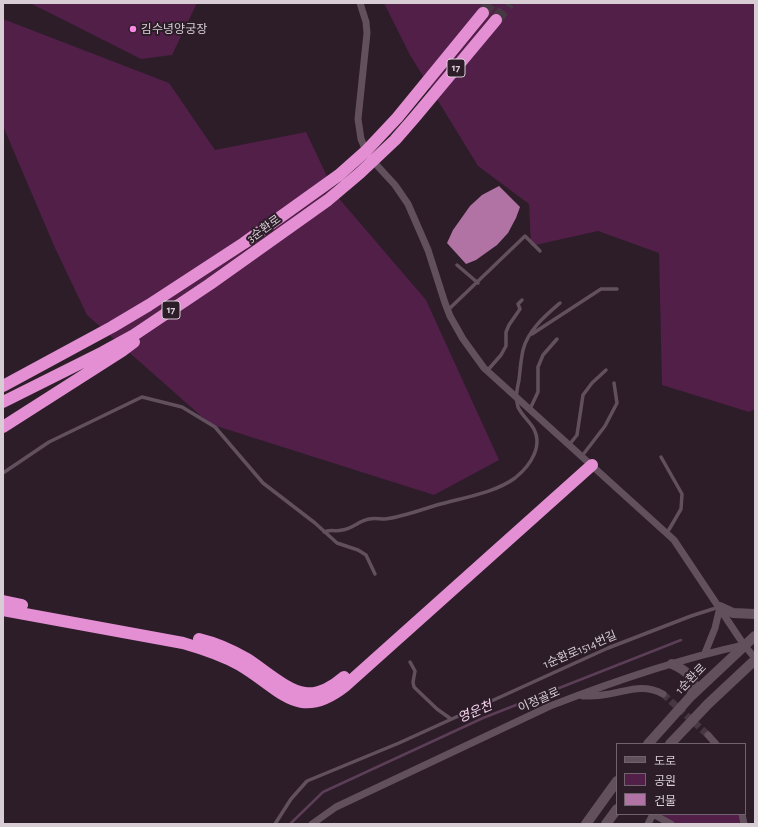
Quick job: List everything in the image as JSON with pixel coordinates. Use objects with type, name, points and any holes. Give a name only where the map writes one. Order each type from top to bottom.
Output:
[{"type":"highway","name":"3순환로","points":[[3,386],[112,327],[149,305],[203,270],[339,175],[366,151],[413,101],[483,13]]},
{"type":"highway","name":"3순환로","points":[[3,402],[134,335],[201,291],[328,200],[376,159],[416,117],[496,20]]},
{"type":"highway","points":[[3,427],[122,351],[201,291]]},
{"type":"highway","points":[[3,601],[207,641],[226,647],[295,690],[306,694],[318,692],[335,684],[369,656],[587,461]]},
{"type":"highway","points":[[3,610],[183,643],[205,649],[223,656],[241,666],[286,697],[298,701],[314,703],[326,699],[345,686],[587,461]]},
{"type":"street","points":[[360,3],[366,22],[367,33],[358,119],[361,139],[372,160],[395,185],[408,204],[428,250],[448,310],[463,339],[487,371],[667,532],[755,659],[708,704],[671,743]]},
{"type":"street","points":[[720,607],[732,612],[755,614]]},
{"type":"street","points":[[705,653],[715,628],[720,607]]},
{"type":"street","name":"1순환로","points":[[649,743],[691,696],[755,636]]},
{"type":"street","name":"이정골로","points":[[312,824],[336,807],[515,722],[576,696],[705,653],[744,645]]},
{"type":"street","points":[[672,664],[688,673],[694,687],[691,696]]},
{"type":"street","points":[[576,696],[603,695],[644,687],[655,689],[663,694]]},
{"type":"street","points":[[708,735],[715,743]]},
{"type":"street","points":[[586,824],[616,782]]},
{"type":"street","points":[[606,824],[616,810]]},
{"type":"street","points":[[648,824],[652,815]]},
{"type":"street","points":[[655,815],[671,824]]},
{"type":"lane","points":[[448,310],[478,283],[525,236],[540,251]]},
{"type":"lane","points":[[457,265],[478,283]]},
{"type":"lane","points":[[529,336],[601,290],[618,289]]},
{"type":"lane","points":[[487,371],[501,355],[506,346],[506,332],[520,308],[518,304],[522,300]]},
{"type":"lane","points":[[324,532],[332,530],[341,531],[354,526],[359,521],[371,518],[385,519],[486,491],[514,478],[532,460],[538,441],[535,431],[518,406],[516,397],[523,348],[529,336],[541,320],[560,303]]},
{"type":"lane","points":[[530,409],[538,392],[538,367],[543,355],[557,339]]},
{"type":"lane","points":[[569,445],[578,435],[583,395],[592,383],[606,370]]},
{"type":"lane","points":[[587,461],[617,403],[614,383]]},
{"type":"lane","points":[[3,473],[49,442],[142,397],[182,407],[215,427],[263,483],[315,523],[338,543],[358,550],[366,556],[375,574]]},
{"type":"lane","points":[[661,457],[682,494],[681,509],[667,532]]},
{"type":"lane","name":"1순환로1514번길","points":[[275,824],[291,800],[307,781],[399,743],[608,648],[691,616],[720,607]]},
{"type":"lane","points":[[410,662],[415,671],[413,682],[414,687],[436,709],[451,719]]},
{"type":"green space","name":"김수녕양궁장","points":[[30,3],[197,3],[172,55],[141,59]]},
{"type":"green space","points":[[384,3],[755,3],[755,409],[749,412],[662,385],[659,253],[598,231],[531,246],[529,204],[478,166],[410,55]]},
{"type":"green space","points":[[3,19],[169,83],[215,150],[306,132],[336,195],[426,300],[499,460],[434,495],[210,424],[87,315],[55,248],[3,126]]},
{"type":"green space","points":[[657,815],[739,815],[741,823],[673,824]]},
{"type":"building","points":[[499,186],[520,207],[516,218],[508,233],[497,245],[476,260],[466,264],[447,243],[453,230],[470,206],[482,195]]},
{"type":"waterway","name":"영운천","points":[[290,824],[323,792],[483,718],[681,640]]},
{"type":"tunnel","points":[[483,13],[491,3]]},
{"type":"tunnel","points":[[496,20],[509,3]]},
{"type":"tunnel","points":[[663,694],[708,735]]},
{"type":"place","name":"김수녕양궁장","points":[[133,29]]}]
